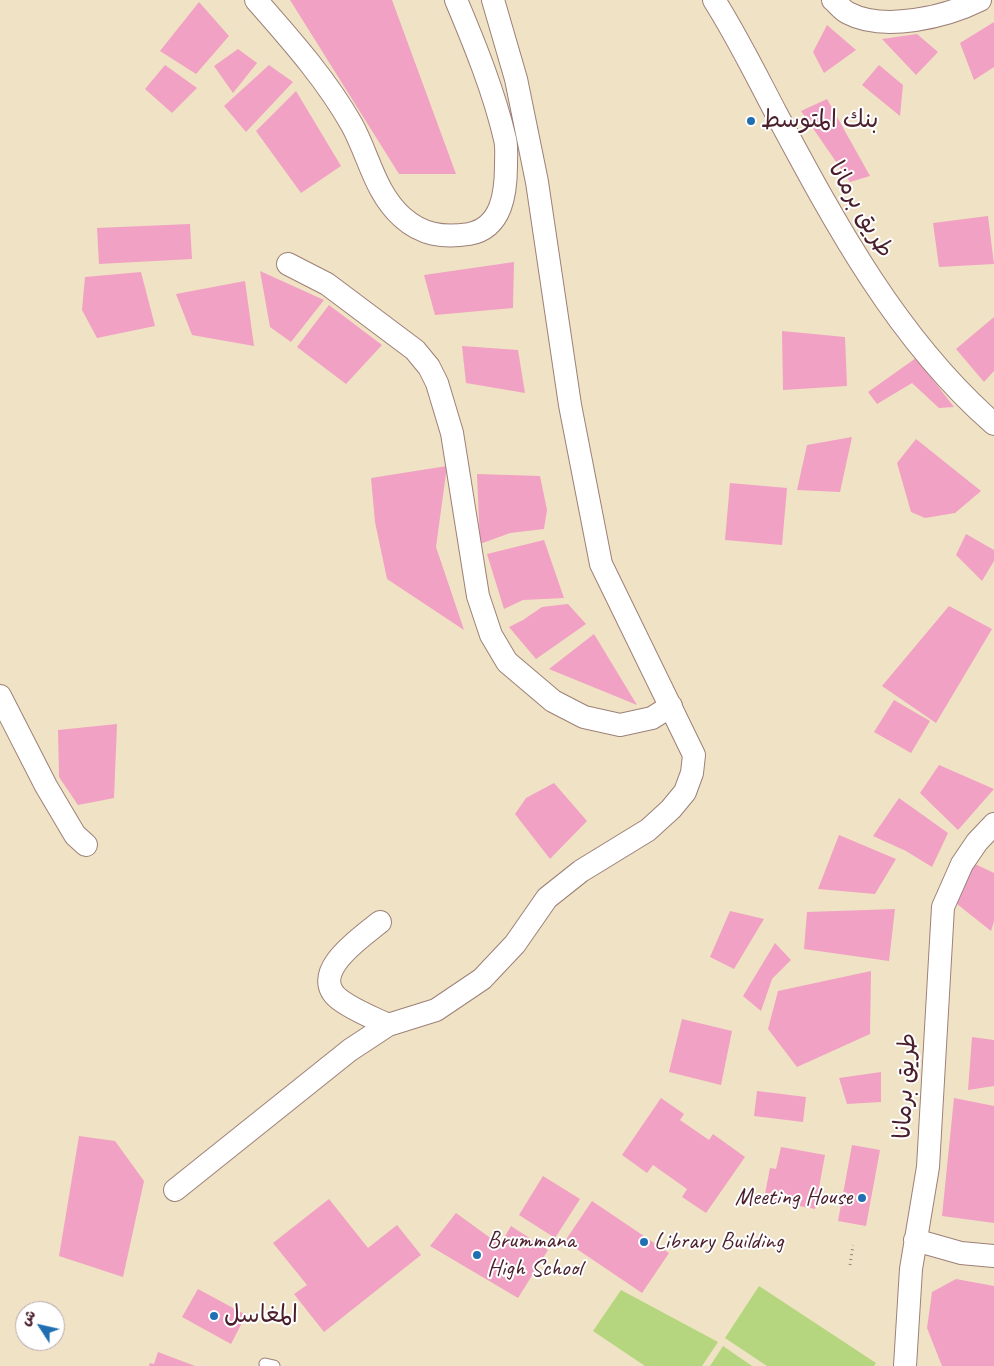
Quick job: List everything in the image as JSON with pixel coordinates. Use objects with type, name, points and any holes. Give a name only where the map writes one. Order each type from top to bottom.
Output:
[{"type":"street","points":[[256,0],[322,78],[353,126],[379,188],[402,217],[428,234],[456,236],[479,232],[500,212],[506,188],[506,141],[475,46],[456,0]]},
{"type":"street","points":[[175,1190],[350,1050],[388,1025],[436,1010],[482,979],[515,944],[547,898],[581,871],[648,830],[671,809],[685,792],[692,773],[694,755],[601,564],[570,406],[537,182],[516,79],[493,0]]},
{"type":"street","name":"طريق برمانا","points":[[714,0],[810,177],[866,274],[914,340],[950,381],[994,424]]},
{"type":"street","points":[[833,0],[846,13],[884,23],[925,18],[980,0]]},
{"type":"street","points":[[288,264],[327,284],[415,350],[429,366],[437,383],[452,433],[478,596],[491,635],[507,662],[553,702],[584,717],[620,725],[652,718],[671,706]]},
{"type":"street","points":[[0,696],[46,786],[75,835],[86,844]]},
{"type":"street","name":"طريق برمانا","points":[[905,1366],[915,1240],[928,1167],[943,907],[962,864],[977,842],[994,824]]},
{"type":"street","points":[[380,922],[342,953],[329,980],[330,989],[340,1000],[388,1025]]},
{"type":"street","points":[[915,1240],[961,1253],[994,1256]]},
{"type":"path","points":[[850,1265],[853,1245]]},
{"type":"green space","points":[[759,1286],[876,1363],[874,1366],[767,1366],[725,1338]]},
{"type":"green space","points":[[621,1290],[718,1342],[702,1366],[645,1366],[593,1331]]},
{"type":"green space","points":[[723,1346],[752,1366],[710,1366]]},
{"type":"building","points":[[290,0],[392,0],[456,174],[399,174]]},
{"type":"building","points":[[199,2],[229,36],[196,74],[160,51]]},
{"type":"building","points":[[994,22],[994,67],[974,80],[960,43]]},
{"type":"building","points":[[827,25],[856,50],[824,73],[813,52]]},
{"type":"building","points":[[917,34],[938,52],[916,75],[882,39]]},
{"type":"building","points":[[238,49],[257,63],[233,93],[214,66]]},
{"type":"building","points":[[165,65],[197,88],[172,113],[145,89]]},
{"type":"building","points":[[269,65],[293,82],[246,132],[224,106]]},
{"type":"building","points":[[879,65],[903,85],[900,116],[862,85]]},
{"type":"building","points":[[296,91],[341,166],[301,193],[256,131]]},
{"type":"building","points":[[827,99],[870,176],[850,182],[801,111]]},
{"type":"building","points":[[988,216],[994,264],[939,267],[933,223]]},
{"type":"building","points":[[190,224],[192,259],[99,264],[97,228]]},
{"type":"building","points":[[514,262],[513,308],[435,315],[424,275]]},
{"type":"building","points":[[260,271],[324,300],[291,342],[270,327]]},
{"type":"building","points":[[141,272],[155,326],[97,338],[82,310],[85,277]]},
{"type":"building","points":[[245,281],[254,346],[192,335],[176,294]]},
{"type":"building","points":[[329,305],[382,345],[346,384],[297,347]]},
{"type":"building","points":[[994,317],[994,371],[984,382],[956,349]]},
{"type":"building","points":[[782,331],[845,337],[847,386],[783,390]]},
{"type":"building","points":[[462,346],[518,350],[525,393],[466,383]]},
{"type":"building","points":[[916,358],[954,407],[939,408],[912,383],[877,404],[868,392]]},
{"type":"building","points":[[852,437],[840,492],[797,490],[807,445]]},
{"type":"building","points":[[916,439],[981,491],[955,513],[925,518],[911,512],[897,463]]},
{"type":"building","points":[[447,466],[436,547],[464,630],[387,579],[375,522],[371,478]]},
{"type":"building","points":[[477,474],[540,476],[547,510],[544,529],[510,533],[480,544]]},
{"type":"building","points":[[730,483],[787,488],[782,545],[725,540]]},
{"type":"building","points":[[966,534],[994,550],[994,561],[982,581],[956,555]]},
{"type":"building","points":[[544,540],[564,598],[523,600],[504,609],[487,554]]},
{"type":"building","points":[[568,604],[586,624],[536,659],[509,627],[542,607]]},
{"type":"building","points":[[949,606],[992,629],[936,723],[882,686]]},
{"type":"building","points":[[594,634],[637,705],[549,669]]},
{"type":"building","points":[[894,700],[930,721],[911,753],[874,732]]},
{"type":"building","points":[[117,724],[114,798],[78,805],[59,777],[58,730]]},
{"type":"building","points":[[939,765],[994,789],[958,830],[920,793]]},
{"type":"building","points":[[554,783],[587,821],[550,859],[515,814],[526,798]]},
{"type":"building","points":[[899,798],[948,833],[932,867],[906,851],[873,836]]},
{"type":"building","points":[[839,835],[896,859],[875,894],[818,889]]},
{"type":"building","points":[[973,863],[994,873],[994,921],[991,931],[952,900]]},
{"type":"building","points":[[895,909],[889,961],[804,949],[807,912]]},
{"type":"building","points":[[730,911],[764,919],[734,969],[710,957]]},
{"type":"building","points":[[775,943],[791,960],[772,979],[761,1011],[743,996]]},
{"type":"building","points":[[871,971],[870,1034],[797,1067],[768,1029],[778,991]]},
{"type":"building","points":[[682,1019],[732,1031],[721,1085],[669,1072]]},
{"type":"building","points":[[972,1037],[994,1040],[994,1086],[968,1090]]},
{"type":"building","points":[[881,1072],[881,1102],[847,1104],[839,1078]]},
{"type":"building","points":[[757,1091],[806,1097],[803,1122],[754,1116]]},
{"type":"building","points":[[661,1098],[684,1114],[680,1120],[709,1140],[713,1134],[745,1157],[706,1213],[682,1197],[687,1189],[653,1165],[647,1173],[622,1155]]},
{"type":"building","points":[[954,1098],[994,1106],[994,1223],[942,1216]]},
{"type":"building","points":[[79,1136],[115,1141],[144,1181],[123,1277],[59,1256]]},
{"type":"building","points":[[852,1145],[880,1150],[866,1226],[838,1221]]},
{"type":"building","points":[[781,1147],[825,1155],[815,1209],[764,1199],[770,1168],[776,1169]]},
{"type":"building","points":[[543,1176],[580,1199],[555,1238],[519,1215]]},
{"type":"building","points":[[329,1199],[368,1248],[397,1225],[421,1255],[324,1332],[294,1294],[307,1285],[273,1243]]},
{"type":"building","points":[[592,1201],[669,1253],[642,1293],[565,1241]]},
{"type":"building","points":[[456,1213],[500,1245],[511,1226],[548,1250],[518,1298],[430,1246]]},
{"type":"building","points":[[956,1279],[994,1286],[994,1366],[942,1366],[927,1328],[932,1292]]},
{"type":"building","name":"المغاسل","points":[[198,1289],[246,1315],[231,1344],[182,1317]]},
{"type":"building","points":[[158,1352],[195,1366],[149,1366],[150,1363],[154,1364]]},
{"type":"place","name":"بنك المتوسط","points":[[751,121]]},
{"type":"place","name":"Meeting House","points":[[862,1198]]},
{"type":"place","name":"Library Building","points":[[644,1242]]},
{"type":"place","name":"Brummana High School","points":[[477,1255]]},
{"type":"place","name":"المغاسل","points":[[214,1316]]}]
